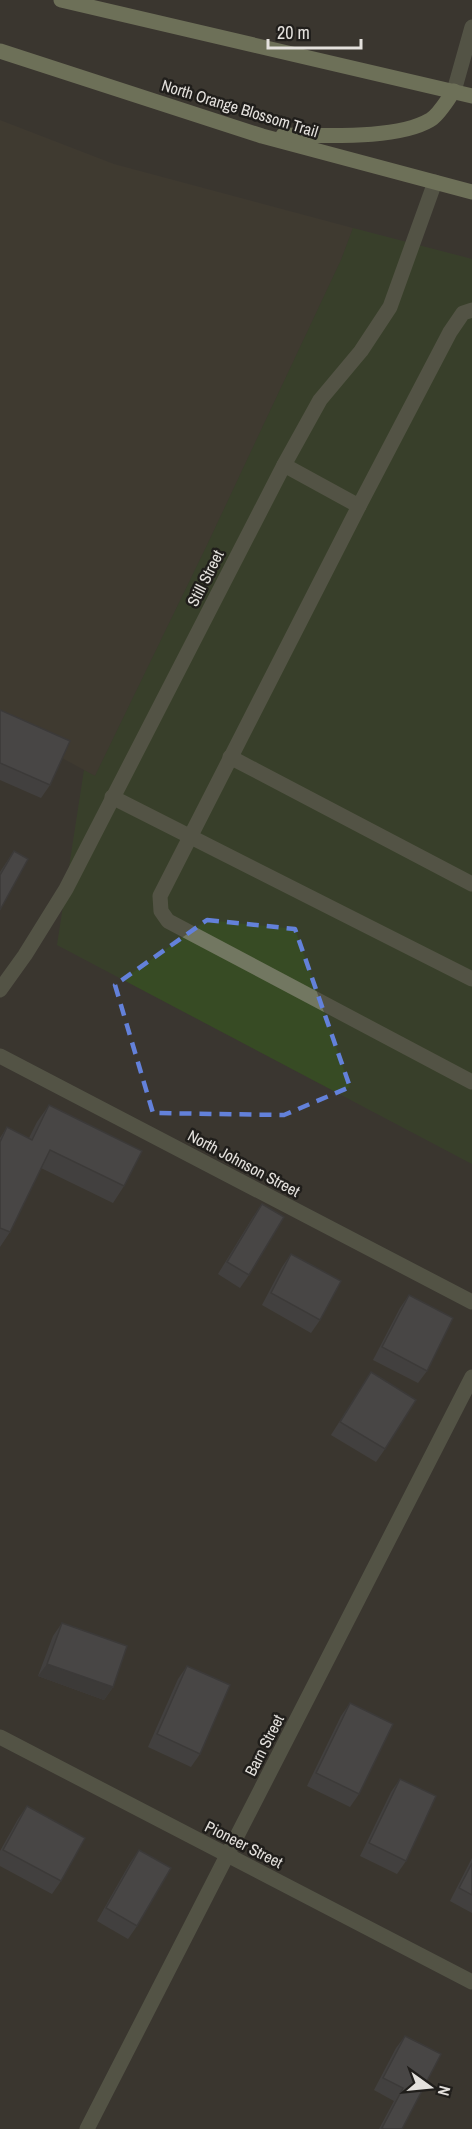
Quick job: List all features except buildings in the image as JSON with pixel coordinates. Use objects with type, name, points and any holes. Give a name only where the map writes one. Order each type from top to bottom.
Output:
[{"type":"main road","points":[[61,0],[472,96]]},
{"type":"main road","name":"North Orange Blossom Trail","points":[[0,51],[262,136],[472,192]]},
{"type":"main road","points":[[262,136],[397,131],[432,119],[454,91]]},
{"type":"street","points":[[454,91],[472,27]]},
{"type":"street","name":"Still Street","points":[[0,990],[66,889],[284,465],[320,400],[361,351],[390,308],[435,182]]},
{"type":"street","points":[[472,310],[462,313],[450,332],[160,896],[160,911],[168,921],[472,1082]]},
{"type":"street","points":[[284,465],[359,506]]},
{"type":"street","points":[[231,757],[472,884]]},
{"type":"street","points":[[112,797],[472,979]]},
{"type":"street","name":"North Johnson Street","points":[[0,1056],[472,1302]]},
{"type":"street","name":"Barn Street","points":[[87,2129],[472,1377]]},
{"type":"street","name":"Pioneer Street","points":[[0,1737],[472,1982]]},
{"type":"highlighted area","points":[[207,920],[295,929],[350,1087],[284,1115],[153,1113],[115,985]]},
{"type":"shaded area","points":[[0,120],[114,164],[353,228],[341,260],[208,543],[95,776],[0,724]]},
{"type":"green space","points":[[353,228],[472,259],[472,1164],[57,945],[84,770],[95,776],[208,543],[341,260]]}]
